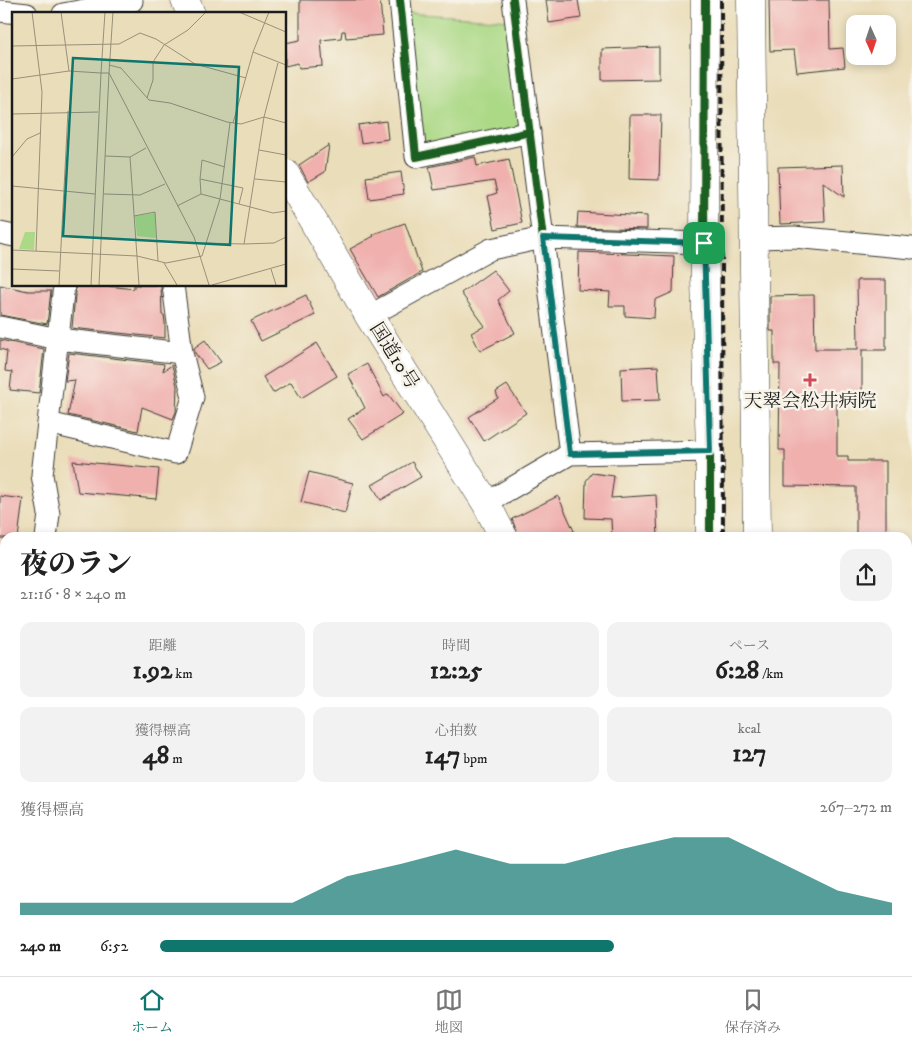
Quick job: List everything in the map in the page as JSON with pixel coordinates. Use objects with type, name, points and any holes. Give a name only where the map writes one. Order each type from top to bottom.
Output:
[{"type":"main road","points":[[185,0],[191,12]]},
{"type":"main road","points":[[705,0],[704,243],[710,451],[710,532]]},
{"type":"main road","points":[[751,0],[757,532]]},
{"type":"main road","name":"国道10号","points":[[286,177],[292,202],[370,316],[486,504],[501,532]]},
{"type":"street","points":[[400,0],[416,157],[530,132]]},
{"type":"street","points":[[513,0],[570,454]]},
{"type":"street","points":[[78,12],[131,5]]},
{"type":"street","points":[[754,238],[794,237],[912,248]]},
{"type":"street","points":[[370,316],[491,249],[543,238],[704,243]]},
{"type":"street","points":[[47,532],[49,514],[42,475],[64,286]]},
{"type":"street","points":[[48,423],[176,453],[193,397],[182,353],[173,286]]},
{"type":"street","points":[[0,328],[58,339],[182,353]]},
{"type":"street","points":[[486,504],[570,454],[710,451]]},
{"type":"green space","points":[[405,13],[512,20],[525,129],[419,152]]},
{"type":"building","points":[[300,0],[380,0],[383,35],[346,38],[345,31],[342,31],[341,38],[321,40],[323,66],[299,68],[298,63],[286,66],[286,43],[300,40]]},
{"type":"building","points":[[546,0],[578,0],[581,18],[549,23]]},
{"type":"building","points":[[769,0],[829,0],[830,49],[843,48],[845,67],[797,72],[794,50],[770,51]]},
{"type":"building","points":[[659,47],[659,79],[602,80],[602,49]]},
{"type":"building","points":[[630,115],[661,115],[659,180],[629,179]]},
{"type":"building","points":[[386,121],[388,139],[361,143],[358,125]]},
{"type":"building","points":[[329,145],[325,172],[308,182],[299,165]]},
{"type":"building","points":[[475,157],[477,166],[509,159],[522,223],[495,229],[488,196],[497,193],[494,181],[434,190],[429,167]]},
{"type":"building","points":[[843,165],[844,197],[823,182],[825,222],[780,224],[778,167]]},
{"type":"building","points":[[401,172],[404,194],[369,199],[366,177]]},
{"type":"building","points":[[578,212],[647,216],[647,229],[577,227]]},
{"type":"building","points":[[405,223],[422,272],[378,297],[350,249],[374,236],[373,234]]},
{"type":"building","points":[[579,252],[674,256],[673,292],[655,300],[654,318],[625,316],[625,306],[609,306],[610,292],[578,290]]},
{"type":"building","points":[[493,270],[509,291],[498,300],[515,333],[480,351],[471,333],[485,326],[461,293]]},
{"type":"building","points":[[857,280],[886,280],[886,350],[862,350],[862,394],[837,394],[837,456],[848,456],[848,461],[886,461],[886,532],[856,532],[856,487],[785,486],[785,450],[779,450],[780,364],[774,364],[774,331],[770,331],[770,296],[814,295],[815,349],[858,349]]},
{"type":"building","points":[[0,285],[28,291],[51,291],[47,324],[0,315]]},
{"type":"building","points":[[76,286],[108,286],[134,289],[134,286],[161,286],[165,338],[72,328]]},
{"type":"building","points":[[306,295],[315,315],[261,341],[251,321]]},
{"type":"building","points":[[0,340],[44,349],[39,393],[10,390],[12,372],[5,371],[7,351],[0,349]]},
{"type":"building","points":[[205,340],[221,362],[207,369],[195,353],[194,348]]},
{"type":"building","points":[[317,343],[337,376],[301,398],[291,382],[273,393],[263,377]]},
{"type":"building","points":[[69,353],[164,364],[163,371],[172,365],[177,386],[176,412],[173,419],[142,407],[138,431],[68,415],[75,380],[65,381]]},
{"type":"building","points":[[367,364],[384,397],[388,394],[403,414],[363,439],[348,419],[365,408],[348,374]]},
{"type":"building","points":[[658,366],[660,400],[622,401],[621,368]]},
{"type":"building","points":[[507,385],[526,413],[484,441],[469,417],[498,398],[496,392]]},
{"type":"building","points":[[73,461],[159,469],[156,499],[78,492]]},
{"type":"building","points":[[412,462],[421,477],[381,500],[372,485]]},
{"type":"building","points":[[309,472],[353,483],[345,513],[301,502]]},
{"type":"building","points":[[592,473],[614,476],[611,498],[656,495],[658,532],[612,532],[611,519],[585,518],[586,481]]},
{"type":"building","points":[[0,496],[23,499],[19,532],[0,532]]},
{"type":"building","points":[[558,496],[574,531],[517,532],[512,519]]},
{"type":"railway","points":[[721,0],[723,532]]},
{"type":"cycle path","points":[[400,0],[416,157],[530,132]]},
{"type":"cycle path","points":[[513,0],[570,454]]},
{"type":"cycle path","points":[[705,0],[704,243],[710,451],[710,532]]},
{"type":"place","name":"天翠会松井病院","points":[[810,380]]},
{"type":"route","points":[[543,238],[704,243],[710,451],[570,454],[543,238]]}]
